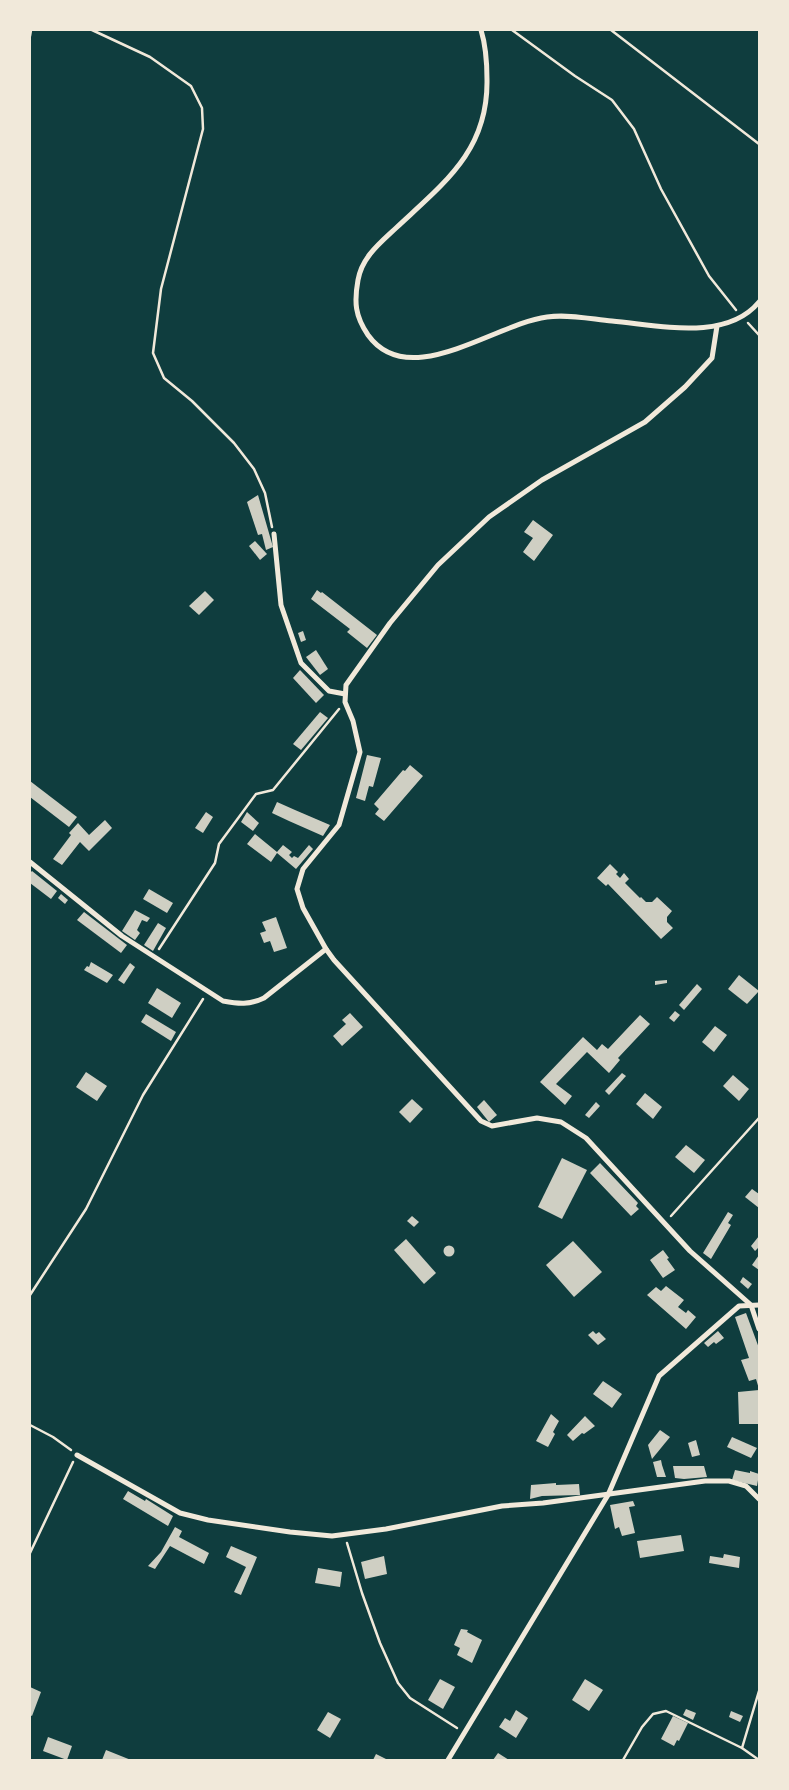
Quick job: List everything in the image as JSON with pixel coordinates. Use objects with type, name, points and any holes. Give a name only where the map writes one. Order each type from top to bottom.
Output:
[{"type":"street","points":[[480,30],[487,63],[488,93],[484,117],[476,138],[465,159],[442,185],[370,252],[358,277],[355,300],[360,323],[376,346],[400,357],[434,356],[515,326],[547,317],[572,317],[688,328],[709,328],[734,321],[759,302]]},
{"type":"street","points":[[717,326],[712,358],[685,387],[644,422],[542,480],[489,518],[438,565],[384,631],[346,685],[345,702],[353,721],[360,752],[339,825],[303,869],[298,889],[303,908],[334,960],[481,1121],[492,1126],[537,1118],[561,1122],[586,1138],[690,1251],[751,1305],[759,1329]]},
{"type":"street","points":[[274,534],[282,605],[301,663],[329,691],[345,694]]},
{"type":"street","points":[[30,862],[122,936],[224,1001],[242,1004],[253,1003],[264,998],[326,949]]},
{"type":"street","points":[[448,1760],[608,1495],[659,1376],[739,1306],[759,1304]]},
{"type":"street","points":[[76,1454],[180,1514],[290,1532],[332,1536],[386,1529],[502,1506],[608,1495],[705,1481],[729,1481],[746,1486],[759,1499]]},
{"type":"path","points":[[30,36],[31,30]]},
{"type":"path","points":[[92,30],[150,57],[191,86],[202,108],[204,128],[161,290],[153,353],[164,378],[192,401],[234,443],[254,469],[265,493],[274,534]]},
{"type":"path","points":[[512,30],[575,76],[612,100],[634,129],[661,189],[708,276],[759,335]]},
{"type":"path","points":[[611,30],[759,144]]},
{"type":"path","points":[[154,956],[215,863],[219,844],[256,794],[273,790],[345,702]]},
{"type":"path","points":[[30,1295],[86,1209],[143,1095],[207,991]]},
{"type":"path","points":[[664,1222],[759,1118]]},
{"type":"path","points":[[30,1425],[53,1437],[76,1454],[30,1552]]},
{"type":"path","points":[[345,1534],[362,1593],[380,1643],[398,1683],[410,1698],[464,1733]]},
{"type":"path","points":[[742,1748],[759,1691]]},
{"type":"path","points":[[623,1760],[642,1727],[653,1714],[666,1711],[742,1748],[759,1760]]},
{"type":"building","points":[[258,495],[273,547],[266,550],[262,534],[258,535],[247,502]]},
{"type":"building","points":[[533,520],[553,535],[534,561],[523,552],[533,538],[524,532]]},
{"type":"building","points":[[255,541],[267,554],[260,560],[249,546]]},
{"type":"building","points":[[317,590],[377,635],[367,648],[347,632],[350,629],[311,599]]},
{"type":"building","points":[[205,591],[214,600],[199,615],[189,606]]},
{"type":"building","points":[[303,631],[306,640],[301,642],[298,633]]},
{"type":"building","points":[[316,650],[328,669],[320,675],[306,657]]},
{"type":"building","points":[[300,670],[324,695],[316,703],[293,678]]},
{"type":"building","points":[[320,712],[328,718],[301,750],[293,744]]},
{"type":"building","points":[[367,755],[381,758],[373,787],[369,786],[365,801],[356,798]]},
{"type":"building","points":[[410,765],[423,776],[384,821],[375,814],[379,809],[374,804],[403,770],[405,771]]},
{"type":"building","points":[[30,781],[77,817],[69,827],[30,797]]},
{"type":"building","points":[[277,802],[330,825],[323,836],[272,813]]},
{"type":"building","points":[[206,812],[213,817],[203,833],[195,828]]},
{"type":"building","points":[[247,812],[259,823],[253,831],[241,822]]},
{"type":"building","points":[[105,820],[112,828],[89,851],[80,842],[62,865],[53,859],[71,835],[69,833],[78,823],[89,835]]},
{"type":"building","points":[[255,834],[277,852],[283,845],[292,852],[289,855],[292,858],[294,856],[298,858],[309,845],[313,849],[296,869],[277,853],[271,862],[247,844]]},
{"type":"building","points":[[610,864],[618,872],[616,874],[620,878],[624,873],[629,879],[625,883],[640,898],[646,902],[652,902],[657,897],[672,911],[667,917],[667,922],[673,928],[661,939],[608,884],[606,886],[597,878]]},
{"type":"building","points":[[32,871],[57,891],[51,899],[30,883],[30,873]]},
{"type":"building","points":[[149,889],[173,903],[167,913],[143,899]]},
{"type":"building","points":[[61,894],[68,900],[65,904],[58,898]]},
{"type":"building","points":[[135,910],[150,918],[147,922],[142,920],[137,930],[140,933],[135,940],[122,931]]},
{"type":"building","points":[[84,912],[127,945],[121,953],[77,920]]},
{"type":"building","points":[[276,917],[287,948],[274,952],[270,941],[264,943],[260,933],[266,931],[262,922]]},
{"type":"building","points":[[158,923],[166,928],[153,951],[144,945]]},
{"type":"building","points":[[91,962],[113,975],[107,983],[84,970],[87,966],[89,967]]},
{"type":"building","points":[[130,963],[135,967],[124,984],[118,980]]},
{"type":"building","points":[[739,975],[759,991],[747,1004],[728,989]]},
{"type":"building","points":[[667,980],[667,983],[655,985],[655,981]]},
{"type":"building","points":[[697,984],[702,989],[684,1010],[679,1005]]},
{"type":"building","points":[[157,988],[181,1003],[172,1018],[148,1003]]},
{"type":"building","points":[[675,1011],[680,1015],[674,1022],[669,1018]]},
{"type":"building","points":[[350,1013],[363,1027],[342,1046],[333,1036],[346,1024],[342,1020]]},
{"type":"building","points":[[146,1014],[176,1032],[171,1041],[141,1022]]},
{"type":"building","points":[[640,1015],[650,1024],[618,1058],[620,1060],[609,1073],[587,1052],[556,1084],[572,1096],[565,1105],[540,1082],[583,1037],[597,1050],[602,1044],[608,1049]]},
{"type":"building","points":[[715,1026],[727,1035],[714,1052],[702,1042]]},
{"type":"building","points":[[86,1072],[107,1086],[97,1101],[76,1087]]},
{"type":"building","points":[[622,1073],[626,1076],[609,1095],[605,1091]]},
{"type":"building","points":[[733,1075],[749,1089],[739,1101],[723,1086]]},
{"type":"building","points":[[645,1093],[662,1107],[653,1119],[636,1104]]},
{"type":"building","points":[[412,1099],[423,1109],[410,1123],[399,1112]]},
{"type":"building","points":[[484,1100],[497,1115],[489,1122],[477,1107]]},
{"type":"building","points":[[596,1102],[600,1106],[589,1118],[585,1115]]},
{"type":"building","points":[[686,1145],[705,1160],[694,1173],[675,1157]]},
{"type":"building","points":[[562,1158],[587,1170],[562,1219],[538,1207]]},
{"type":"building","points":[[600,1163],[638,1203],[636,1206],[639,1209],[631,1216],[590,1173]]},
{"type":"building","points":[[752,1189],[759,1194],[759,1208],[745,1197]]},
{"type":"building","points":[[728,1212],[733,1215],[728,1223],[731,1225],[711,1259],[703,1253]]},
{"type":"building","points":[[412,1216],[419,1222],[414,1227],[407,1221]]},
{"type":"building","points":[[759,1236],[759,1249],[755,1251],[751,1246]]},
{"type":"building","points":[[406,1239],[436,1273],[424,1284],[394,1250]]},
{"type":"building","points":[[573,1241],[602,1272],[574,1297],[546,1265]]},
{"type":"building","points":[[447,1246],[451,1246],[454,1251],[453,1255],[447,1256],[444,1253],[444,1249]]},
{"type":"building","points":[[663,1250],[675,1270],[663,1278],[650,1260]]},
{"type":"building","points":[[759,1255],[759,1270],[752,1265]]},
{"type":"building","points":[[743,1277],[752,1284],[748,1289],[740,1282]]},
{"type":"building","points":[[666,1286],[684,1300],[678,1307],[686,1313],[688,1310],[696,1317],[686,1329],[647,1295],[656,1287],[661,1291]]},
{"type":"building","points":[[746,1313],[759,1348],[759,1389],[756,1379],[749,1381],[741,1360],[749,1358],[735,1317]]},
{"type":"building","points":[[593,1331],[596,1334],[599,1332],[606,1339],[598,1345],[588,1335]]},
{"type":"building","points":[[718,1331],[724,1338],[708,1347],[704,1343]]},
{"type":"building","points":[[603,1381],[622,1394],[612,1408],[593,1394]]},
{"type":"building","points":[[759,1390],[759,1424],[739,1424],[738,1392]]},
{"type":"building","points":[[551,1414],[559,1421],[548,1447],[536,1441]]},
{"type":"building","points":[[585,1416],[595,1426],[584,1434],[582,1433],[573,1441],[567,1435]]},
{"type":"building","points":[[660,1430],[670,1437],[652,1459],[648,1445]]},
{"type":"building","points":[[732,1437],[757,1448],[751,1458],[727,1447]]},
{"type":"building","points":[[696,1440],[700,1455],[692,1457],[688,1443]]},
{"type":"building","points":[[661,1460],[666,1477],[657,1477],[653,1462]]},
{"type":"building","points":[[673,1466],[704,1466],[707,1477],[675,1478]]},
{"type":"building","points":[[735,1470],[759,1474],[757,1486],[732,1480]]},
{"type":"building","points":[[556,1483],[556,1485],[579,1484],[580,1495],[542,1496],[530,1499],[531,1485]]},
{"type":"building","points":[[128,1491],[145,1501],[146,1499],[173,1516],[168,1526],[123,1499]]},
{"type":"building","points":[[633,1501],[635,1506],[629,1507],[635,1533],[622,1536],[619,1527],[615,1529],[610,1505]]},
{"type":"building","points":[[175,1527],[182,1531],[179,1537],[209,1553],[204,1564],[170,1546],[155,1569],[148,1566],[161,1552]]},
{"type":"building","points":[[681,1535],[684,1551],[640,1558],[637,1541]]},
{"type":"building","points":[[231,1546],[257,1557],[241,1595],[234,1592],[246,1567],[226,1557]]},
{"type":"building","points":[[724,1554],[740,1557],[739,1568],[709,1563],[710,1556],[723,1558]]},
{"type":"building","points":[[384,1556],[387,1574],[365,1579],[361,1562]]},
{"type":"building","points":[[318,1568],[342,1572],[340,1587],[315,1583]]},
{"type":"building","points":[[461,1629],[468,1630],[467,1632],[482,1640],[472,1663],[457,1655],[460,1648],[454,1645]]},
{"type":"building","points":[[440,1679],[455,1687],[443,1709],[428,1700]]},
{"type":"building","points":[[585,1679],[603,1690],[589,1711],[572,1700]]},
{"type":"building","points":[[30,1687],[41,1692],[32,1716],[30,1715]]},
{"type":"building","points":[[686,1709],[696,1713],[693,1720],[683,1715]]},
{"type":"building","points":[[516,1710],[528,1718],[516,1738],[499,1727],[505,1718],[510,1721]]},
{"type":"building","points":[[731,1711],[743,1716],[740,1722],[729,1717]]},
{"type":"building","points":[[328,1712],[341,1719],[330,1738],[317,1730]]},
{"type":"building","points":[[673,1716],[688,1723],[679,1741],[677,1740],[674,1746],[661,1739]]},
{"type":"building","points":[[48,1737],[72,1746],[67,1760],[43,1751]]},
{"type":"building","points":[[106,1750],[131,1760],[102,1760]]},
{"type":"building","points":[[498,1753],[509,1760],[493,1760]]},
{"type":"building","points":[[376,1754],[388,1760],[373,1760]]}]
